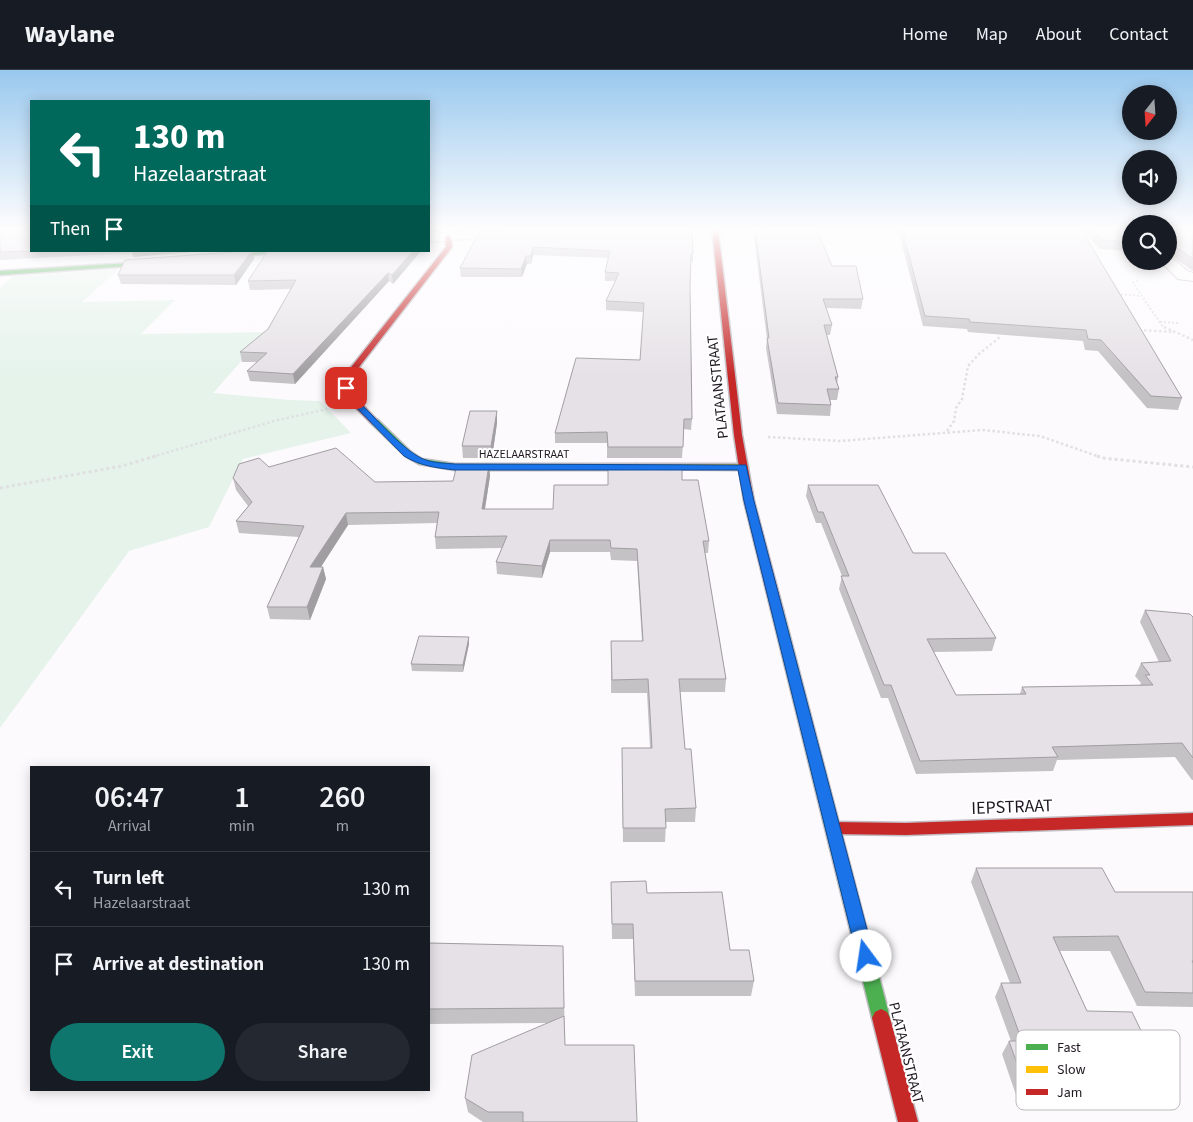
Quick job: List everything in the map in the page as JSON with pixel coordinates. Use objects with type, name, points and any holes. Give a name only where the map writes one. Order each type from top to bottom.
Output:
[{"type":"street","name":"HAZELAARSTRAAT","points":[[426,278],[346,380],[348,395],[408,454],[420,461],[455,467],[743,467]]},
{"type":"street","name":"PLATAANSTRAAT","points":[[720,278],[738,435],[751,511],[908,1122]]},
{"type":"street","name":"IEPSTRAAT","points":[[833,828],[906,829],[1193,819]]},
{"type":"path","points":[[1140,278],[1133,283],[1163,327],[1193,340]]},
{"type":"path","points":[[1112,294],[1141,296]]},
{"type":"path","points":[[1160,322],[1178,323]]},
{"type":"path","points":[[1139,330],[1175,332]]},
{"type":"path","points":[[947,432],[954,421],[956,408],[962,399],[968,366],[979,354],[1000,337]]},
{"type":"path","points":[[0,488],[122,466],[274,421],[355,403]]},
{"type":"path","points":[[738,435],[806,441],[840,441],[982,430],[1023,433],[1075,446],[1102,458],[1193,467]]},
{"type":"shaded area","points":[[11,278],[109,278],[82,302],[175,300],[141,334],[267,332],[213,393],[320,401],[351,433],[243,459],[209,527],[129,551],[0,728],[0,288]]},
{"type":"building","points":[[250,278],[383,278],[293,374],[247,371],[267,353],[240,352],[268,329],[296,280],[248,281]]},
{"type":"building","points":[[617,278],[690,278],[692,419],[684,419],[683,447],[608,447],[607,432],[555,433],[576,358],[640,360],[644,303],[606,301]]},
{"type":"building","points":[[761,278],[859,278],[863,299],[823,299],[832,325],[824,325],[838,377],[835,377],[839,389],[827,389],[831,405],[778,403],[767,338],[769,338]]},
{"type":"building","points":[[915,278],[1110,278],[1182,398],[1151,396],[1101,340],[1088,339],[1086,330],[970,322],[969,319],[925,316]]},
{"type":"building","points":[[470,411],[497,411],[491,446],[462,446]]},
{"type":"building","points":[[336,448],[375,482],[453,481],[457,465],[489,465],[482,509],[553,509],[554,485],[608,485],[608,465],[682,465],[682,480],[698,480],[709,541],[703,541],[726,679],[679,679],[685,749],[691,749],[696,808],[665,809],[666,828],[623,828],[622,748],[652,748],[648,679],[612,680],[611,641],[643,641],[637,549],[611,548],[610,540],[550,540],[542,566],[496,562],[507,536],[435,537],[439,512],[346,513],[310,567],[323,567],[307,607],[267,607],[304,526],[236,521],[252,502],[233,478],[239,464],[259,458],[269,467]]},
{"type":"building","points":[[808,485],[878,485],[913,553],[945,553],[996,638],[927,639],[956,695],[1026,694],[1022,687],[1153,685],[1145,675],[1150,675],[1141,663],[1171,661],[1145,610],[1190,614],[1193,617],[1193,758],[1182,743],[1052,747],[1058,757],[920,761],[891,685],[884,685],[841,576],[849,576],[823,512],[818,512]]},
{"type":"building","points":[[419,636],[469,637],[463,665],[411,664]]},
{"type":"building","points":[[976,868],[1102,868],[1115,892],[1193,892],[1193,993],[1145,992],[1118,936],[1053,937],[1087,1011],[1132,1012],[1141,1030],[1018,1030],[1001,983],[1021,983]]},
{"type":"building","points":[[646,881],[647,893],[722,892],[730,950],[749,950],[754,981],[635,981],[633,924],[612,924],[611,882]]},
{"type":"building","points":[[430,943],[563,946],[564,1008],[430,1009]]},
{"type":"building","points":[[564,1016],[565,1045],[634,1045],[637,1122],[523,1122],[523,1112],[488,1112],[465,1098],[472,1055]]},
{"type":"building","points":[[1009,1041],[1016,1041],[1016,1061]]},
{"type":"traffic: fast","points":[[375,422],[408,454],[419,461],[455,467],[637,467]]},
{"type":"traffic: fast","points":[[777,610],[881,1018]]},
{"type":"traffic: slow","points":[[637,467],[743,467]]},
{"type":"traffic: jam","points":[[375,422],[348,395],[345,380],[425,278]]},
{"type":"traffic: jam","points":[[720,278],[738,435],[749,501],[777,610]]},
{"type":"traffic: jam","points":[[833,828],[906,829],[1193,819]]},
{"type":"traffic: jam","points":[[881,1018],[908,1122]]},
{"type":"route","points":[[346,388],[348,395],[355,403],[408,454],[420,461],[435,465],[455,467],[743,467],[749,501],[866,956]]}]
